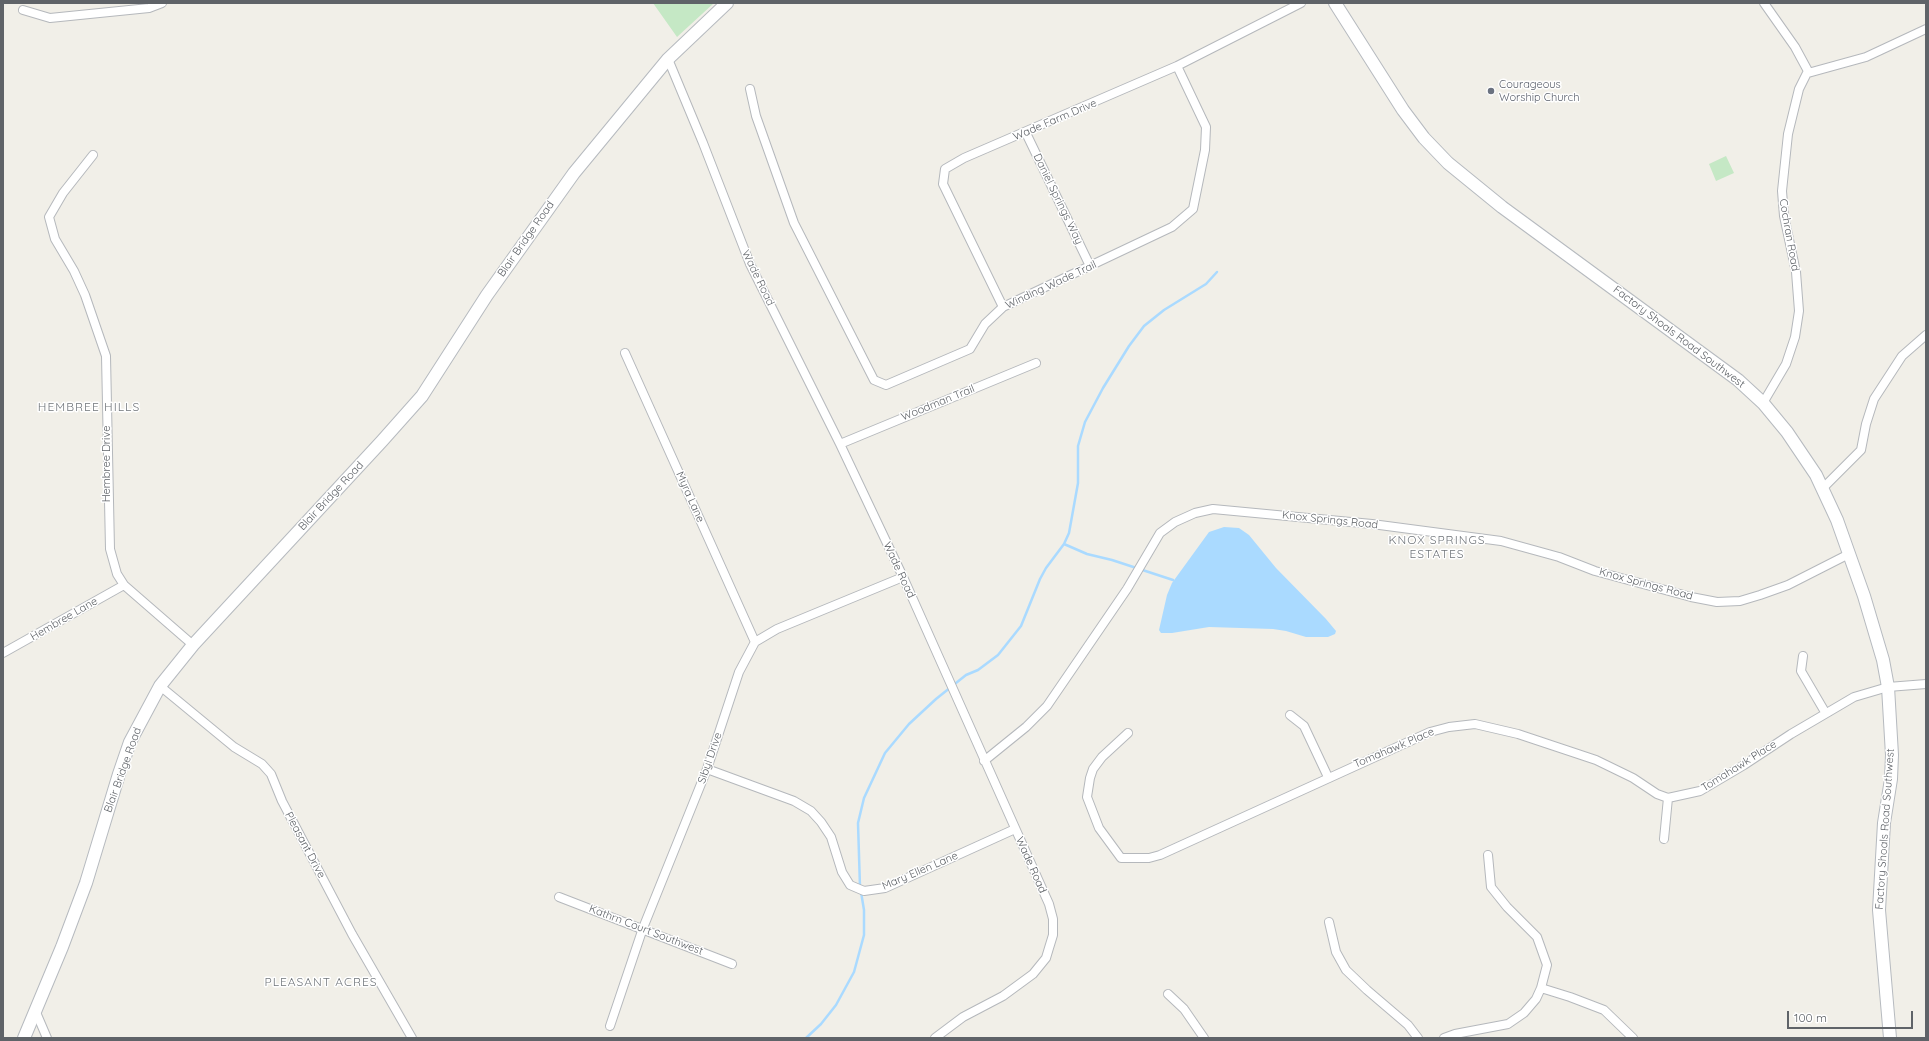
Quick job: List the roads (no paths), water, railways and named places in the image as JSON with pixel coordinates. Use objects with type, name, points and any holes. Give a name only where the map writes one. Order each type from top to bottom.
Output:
[{"type":"street","points":[[23,10],[50,18],[149,8],[162,3]]},
{"type":"street","name":"Blair Bridge Road","points":[[24,1038],[62,947],[86,883],[130,742],[160,686],[193,645],[422,396],[487,295],[555,197],[668,59],[727,3]]},
{"type":"street","name":"Wade Farm Drive","points":[[1003,307],[942,184],[945,169],[964,158],[1177,66],[1301,3]]},
{"type":"street","name":"Factory Shoals Road Southwest","points":[[1335,3],[1402,110],[1424,138],[1448,163],[1502,207],[1738,380],[1763,403],[1788,432],[1823,488],[1849,554],[1876,633],[1888,687],[1892,755],[1891,779],[1884,823],[1879,910],[1890,1038]]},
{"type":"street","points":[[1764,3],[1795,47],[1808,73],[1866,57],[1926,29]]},
{"type":"street","name":"Wade Road","points":[[668,59],[704,143],[740,241],[840,444],[903,577],[1049,904],[1053,919],[1053,935],[1046,958],[1039,968],[1019,986],[963,1017],[935,1038]]},
{"type":"street","name":"Winding Wade Trail","points":[[750,89],[756,116],[794,223],[874,380],[886,385],[970,349],[985,324],[1003,307],[1172,227],[1193,209],[1205,150],[1206,127],[1177,66]]},
{"type":"street","name":"Cochran Road","points":[[1763,403],[1786,364],[1795,337],[1799,311],[1796,272],[1784,216],[1782,191],[1788,134],[1799,89],[1808,73]]},
{"type":"street","name":"Daniel Springs Way","points":[[1026,132],[1090,266]]},
{"type":"street","name":"Hembree Drive","points":[[93,155],[63,193],[49,217],[55,238],[74,271],[85,295],[106,356],[110,549],[117,574],[124,585],[193,645]]},
{"type":"street","points":[[1823,488],[1862,450],[1866,424],[1874,399],[1902,356],[1926,334]]},
{"type":"street","name":"Myra Lane","points":[[625,353],[755,642]]},
{"type":"street","name":"Woodman Trail","points":[[840,444],[1036,363]]},
{"type":"street","name":"Knox Springs Road","points":[[984,761],[1026,727],[1047,706],[1127,589],[1160,532],[1175,522],[1201,512],[1214,509],[1229,510],[1372,524],[1501,541],[1559,557],[1602,573],[1691,597],[1717,602],[1740,601],[1788,585],[1849,554]]},
{"type":"street","points":[[755,642],[777,629],[903,577]]},
{"type":"street","name":"Hembree Lane","points":[[3,653],[124,585]]},
{"type":"street","name":"Sibyl Drive","points":[[610,1026],[643,928],[707,769],[739,672],[755,642]]},
{"type":"street","points":[[1803,656],[1802,671],[1825,712]]},
{"type":"street","name":"Tomahawk Place","points":[[1128,733],[1102,757],[1094,769],[1088,788],[1090,807],[1099,828],[1121,858],[1149,858],[1160,855],[1328,777],[1430,732],[1449,727],[1475,724],[1518,734],[1596,760],[1632,778],[1657,794],[1668,798],[1700,791],[1744,766],[1825,712],[1854,696],[1888,687],[1926,684]]},
{"type":"street","name":"Pleasant Drive","points":[[160,686],[234,747],[262,764],[271,774],[282,801],[352,934],[412,1038]]},
{"type":"street","points":[[1290,715],[1304,726],[1328,777]]},
{"type":"street","name":"Mary Ellen Lane","points":[[707,769],[794,801],[811,811],[821,822],[830,837],[842,872],[850,885],[864,891],[885,888],[1015,829]]},
{"type":"street","points":[[1664,839],[1668,798]]},
{"type":"street","points":[[1444,1038],[1456,1034],[1508,1024],[1524,1013],[1536,998],[1541,988],[1547,965],[1537,937],[1507,907],[1491,887],[1488,855]]},
{"type":"street","name":"Kathrn Court Southwest","points":[[559,896],[732,964]]},
{"type":"street","points":[[1329,922],[1336,952],[1346,970],[1408,1025],[1418,1038]]},
{"type":"street","points":[[1541,988],[1604,1010],[1633,1038]]},
{"type":"street","points":[[1168,994],[1184,1009],[1204,1038]]},
{"type":"street","points":[[35,1010],[47,1038]]},
{"type":"water","points":[[1224,527],[1239,528],[1249,535],[1276,568],[1326,619],[1336,631],[1335,634],[1328,637],[1306,637],[1273,629],[1209,627],[1172,633],[1161,633],[1159,630],[1167,595],[1172,583],[1209,532]]},
{"type":"waterway","points":[[860,887],[858,823],[864,798],[885,753],[909,724],[936,699],[966,675],[978,670],[998,655],[1021,626],[1040,579],[1046,568],[1064,544],[1069,533],[1078,483],[1078,446],[1085,422],[1103,388],[1129,346],[1144,326],[1164,310],[1206,284],[1217,272]]},
{"type":"waterway","points":[[1064,544],[1087,554],[1112,560],[1173,580]]},
{"type":"waterway","points":[[806,1038],[821,1024],[836,1005],[854,972],[864,935],[864,910],[861,892]]},
{"type":"place","name":"Courageous Worship Church","points":[[1491,91]]},
{"type":"district","name":"HEMBREE HILLS","points":[[89,407]]},
{"type":"district","name":"KNOX SPRINGS ESTATES","points":[[1437,547]]},
{"type":"district","name":"PLEASANT ACRES","points":[[321,982]]}]
